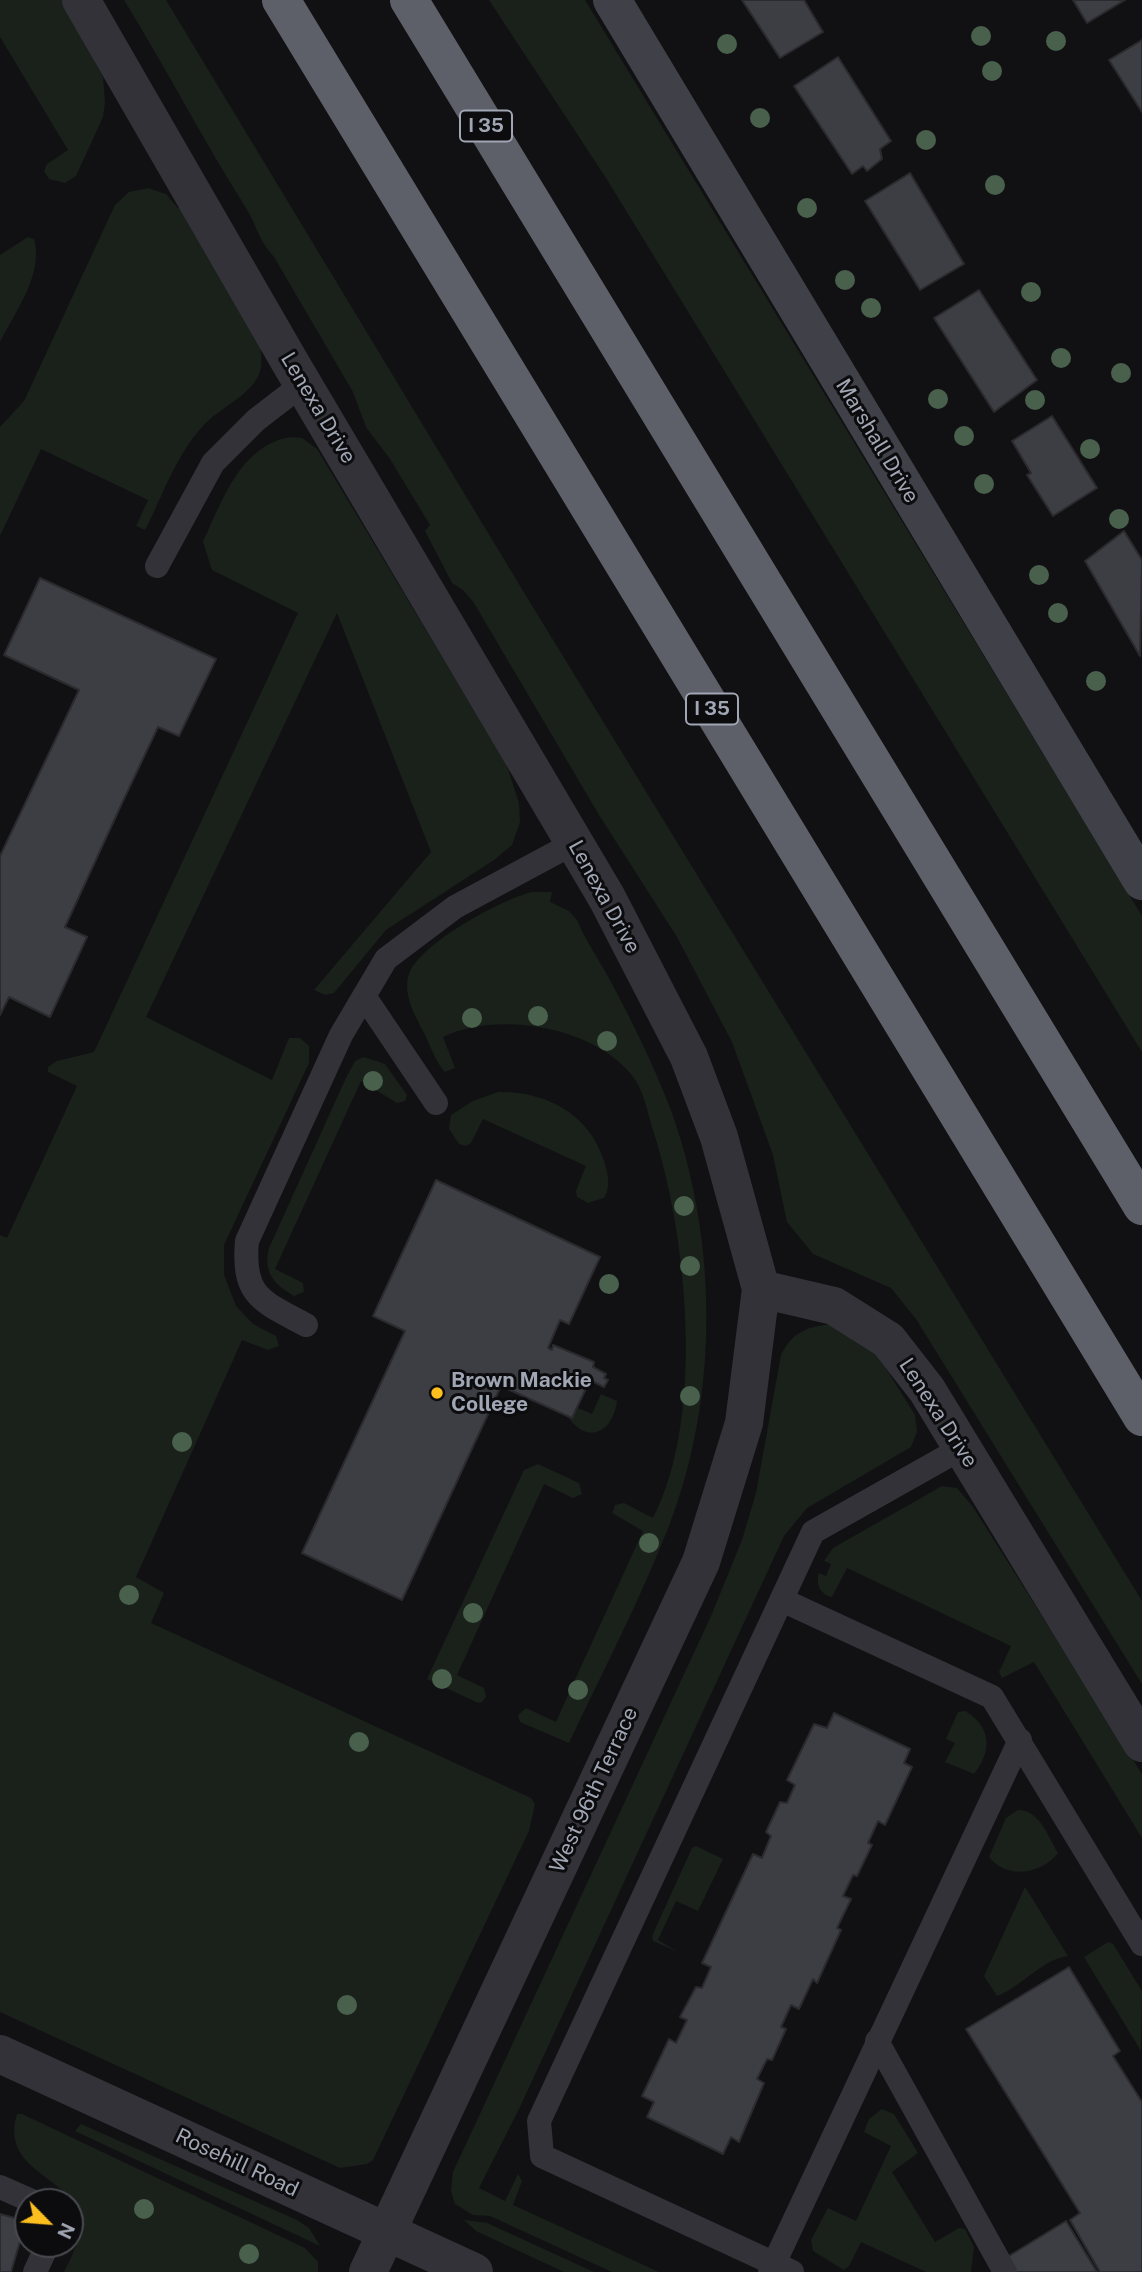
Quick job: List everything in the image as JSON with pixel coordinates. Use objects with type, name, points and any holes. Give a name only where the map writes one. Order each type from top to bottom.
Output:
[{"type":"highway","name":"I 35","points":[[281,0],[1142,1417]]},
{"type":"highway","name":"I 35","points":[[409,0],[1142,1206]]},
{"type":"street","name":"Lenexa Drive","points":[[81,0],[607,898],[689,1057],[719,1137],[761,1289],[834,1306],[888,1340],[927,1390],[1142,1743]]},
{"type":"street","name":"Marshall Drive","points":[[612,0],[1142,881]]},
{"type":"street","name":"West 96th Terrace","points":[[368,2272],[701,1562],[744,1423],[761,1289]]},
{"type":"street","name":"Rosehill Road","points":[[0,2054],[474,2272]]},
{"type":"lane","points":[[157,566],[213,463],[256,420],[304,383]]},
{"type":"lane","points":[[306,1325],[259,1300],[254,1293],[245,1268],[247,1241],[335,1047],[386,958],[455,907],[574,843]]},
{"type":"lane","points":[[364,996],[436,1103]]},
{"type":"lane","points":[[962,1447],[813,1532],[539,2121],[542,2156],[778,2269],[877,2041],[1020,1740]]},
{"type":"lane","points":[[782,1600],[992,1697],[1142,1944]]},
{"type":"lane","points":[[877,2041],[1005,2272]]},
{"type":"shaded area","points":[[0,0],[63,0],[103,77],[103,117],[76,176],[65,183],[49,179],[44,171],[47,164],[68,150],[0,37]]},
{"type":"shaded area","points":[[124,0],[166,0],[528,599],[1142,1601],[1142,1684],[916,1319],[891,1288],[813,1254],[787,1222],[773,1155],[732,1042],[677,937],[599,815],[474,603],[463,590],[452,583],[425,531],[430,525],[390,459],[366,427],[353,392],[264,244],[250,215]]},
{"type":"shaded area","points":[[489,0],[585,0],[1142,916],[1142,1052],[606,178]]},
{"type":"shaded area","points":[[148,188],[166,194],[178,208],[184,207],[260,343],[259,376],[245,393],[209,420],[193,437],[145,530],[136,526],[148,500],[41,449],[0,536],[0,427],[24,401],[115,205],[129,192]]},
{"type":"shaded area","points":[[28,237],[34,239],[36,252],[32,279],[0,342],[0,255]]},
{"type":"shaded area","points":[[290,437],[302,438],[317,449],[506,763],[519,803],[520,822],[512,845],[494,860],[386,930],[334,993],[325,995],[314,990],[431,852],[337,613],[146,1017],[272,1080],[289,1038],[300,1038],[309,1046],[309,1063],[224,1245],[224,1275],[236,1306],[253,1324],[276,1336],[279,1346],[268,1350],[242,1340],[136,1577],[164,1593],[151,1623],[531,1798],[535,1804],[529,1831],[373,2160],[367,2164],[340,2168],[0,2012],[0,1235],[7,1238],[77,1086],[48,1072],[48,1067],[57,1061],[94,1052],[298,613],[212,570],[203,542],[226,493],[246,463],[258,451],[273,442]]},
{"type":"shaded area","points":[[532,892],[552,892],[550,902],[569,911],[577,920],[649,1057],[669,1105],[685,1155],[697,1208],[704,1261],[704,1370],[686,1476],[646,1581],[569,1743],[520,1722],[518,1715],[526,1708],[556,1722],[643,1531],[612,1513],[615,1505],[624,1503],[653,1518],[670,1476],[680,1429],[685,1377],[685,1324],[682,1270],[664,1170],[644,1099],[630,1073],[613,1057],[592,1044],[567,1034],[515,1025],[465,1029],[443,1037],[455,1068],[445,1072],[436,1060],[411,1006],[407,990],[409,974],[428,950],[463,924]]},
{"type":"shaded area","points":[[364,1057],[385,1064],[407,1095],[405,1101],[397,1103],[361,1081],[275,1269],[303,1283],[304,1292],[294,1296],[272,1277],[268,1264],[269,1248],[345,1080],[355,1061]]},
{"type":"shaded area","points":[[498,1092],[548,1101],[563,1108],[588,1130],[597,1144],[608,1175],[604,1198],[588,1203],[577,1197],[576,1191],[586,1166],[483,1119],[471,1143],[466,1146],[459,1144],[449,1129],[451,1115],[473,1101]]},
{"type":"shaded area","points":[[833,1324],[872,1346],[915,1415],[917,1432],[911,1447],[807,1508],[784,1536],[520,2107],[479,2188],[505,2201],[518,2174],[522,2181],[513,2205],[659,2272],[612,2272],[490,2216],[473,2215],[455,2204],[451,2191],[453,2172],[711,1616],[742,1540],[756,1493],[781,1355],[790,1341],[802,1332],[816,1326]]},
{"type":"shaded area","points":[[601,1394],[617,1401],[615,1412],[605,1427],[591,1433],[583,1431],[567,1416],[572,1418],[578,1408],[592,1414]]},
{"type":"shaded area","points":[[538,1464],[579,1483],[582,1494],[573,1498],[544,1484],[457,1675],[484,1688],[486,1697],[481,1703],[476,1702],[427,1679],[524,1470]]},
{"type":"shaded area","points":[[942,1486],[957,1488],[973,1507],[1142,1774],[1142,1838],[1034,1662],[1002,1678],[999,1672],[1011,1646],[847,1568],[832,1597],[820,1588],[819,1573],[826,1576],[831,1564],[824,1561],[833,1548]]},
{"type":"shaded area","points":[[965,1711],[980,1724],[986,1740],[984,1757],[974,1774],[945,1762],[955,1743],[946,1739],[958,1712]]},
{"type":"shaded area","points":[[1018,1810],[1026,1811],[1038,1819],[1058,1853],[1034,1870],[1005,1869],[989,1857],[1006,1818]]},
{"type":"shaded area","points":[[696,1846],[723,1859],[698,1911],[676,1901],[658,1940],[678,1952],[653,1941],[652,1936],[692,1848]]},
{"type":"shaded area","points":[[1025,1887],[1068,1956],[1049,1963],[997,1996],[984,1976]]},
{"type":"shaded area","points":[[1108,1942],[1113,1944],[1142,1991],[1141,2051],[1084,1957]]},
{"type":"shaded area","points":[[882,2109],[894,2114],[918,2153],[892,2172],[935,2242],[959,2228],[965,2229],[974,2247],[971,2272],[926,2272],[861,2242],[849,2266],[844,2270],[813,2251],[811,2240],[828,2208],[856,2221],[891,2146],[864,2132],[869,2119]]},
{"type":"shaded area","points":[[17,2114],[22,2114],[305,2248],[318,2262],[318,2272],[64,2272],[71,2258],[84,2258],[84,2188],[60,2188],[36,2170],[17,2147],[14,2132]]},
{"type":"shaded area","points":[[81,2124],[297,2220],[309,2228],[320,2246],[75,2131]]},
{"type":"shaded area","points":[[464,2220],[487,2223],[594,2272],[564,2272],[476,2231]]},
{"type":"building","points":[[742,0],[804,0],[823,32],[780,58]]},
{"type":"building","points":[[1073,0],[1125,0],[1087,23]]},
{"type":"building","points":[[1142,40],[1142,112],[1109,60]]},
{"type":"building","points":[[838,57],[891,141],[880,149],[882,159],[867,171],[863,166],[852,174],[794,86]]},
{"type":"building","points":[[910,173],[964,264],[920,290],[865,201]]},
{"type":"building","points":[[979,290],[1037,380],[994,412],[934,318]]},
{"type":"building","points":[[1052,416],[1097,488],[1053,516],[1027,475],[1031,473],[1012,441]]},
{"type":"building","points":[[1124,531],[1142,560],[1140,656],[1085,561]]},
{"type":"building","points":[[40,578],[216,659],[179,736],[158,727],[123,801],[65,927],[87,937],[50,1017],[9,997],[0,1015],[0,856],[79,690],[4,655]]},
{"type":"building","name":"Brown Mackie College","points":[[436,1180],[600,1257],[569,1324],[560,1320],[548,1348],[552,1350],[553,1345],[594,1362],[593,1367],[606,1374],[604,1378],[608,1380],[604,1387],[590,1380],[572,1418],[501,1386],[402,1600],[302,1553],[405,1331],[373,1316]]},
{"type":"building","points":[[834,1713],[910,1749],[904,1763],[912,1767],[885,1825],[878,1821],[868,1843],[872,1845],[857,1876],[853,1875],[843,1896],[851,1899],[837,1928],[841,1930],[817,1983],[813,1979],[799,2009],[791,2005],[781,2027],[786,2029],[772,2060],[767,2059],[757,2079],[764,2083],[739,2142],[731,2137],[723,2154],[647,2117],[654,2102],[642,2096],[669,2039],[676,2043],[687,2020],[680,2017],[696,1987],[702,1988],[711,1967],[702,1963],[753,1854],[762,1858],[771,1836],[766,1832],[780,1802],[787,1803],[795,1785],[787,1780],[814,1724],[827,1728]]},
{"type":"building","points":[[1069,1967],[1120,2051],[1113,2056],[1142,2102],[1142,2272],[1100,2272],[1070,2220],[1080,2213],[966,2029]]},
{"type":"building","points":[[0,2214],[14,2218],[15,2258],[11,2272],[0,2272]]},
{"type":"building","points":[[1066,2221],[1097,2272],[1012,2272],[1004,2259]]},
{"type":"place","name":"Brown Mackie College","points":[[437,1393]]}]
